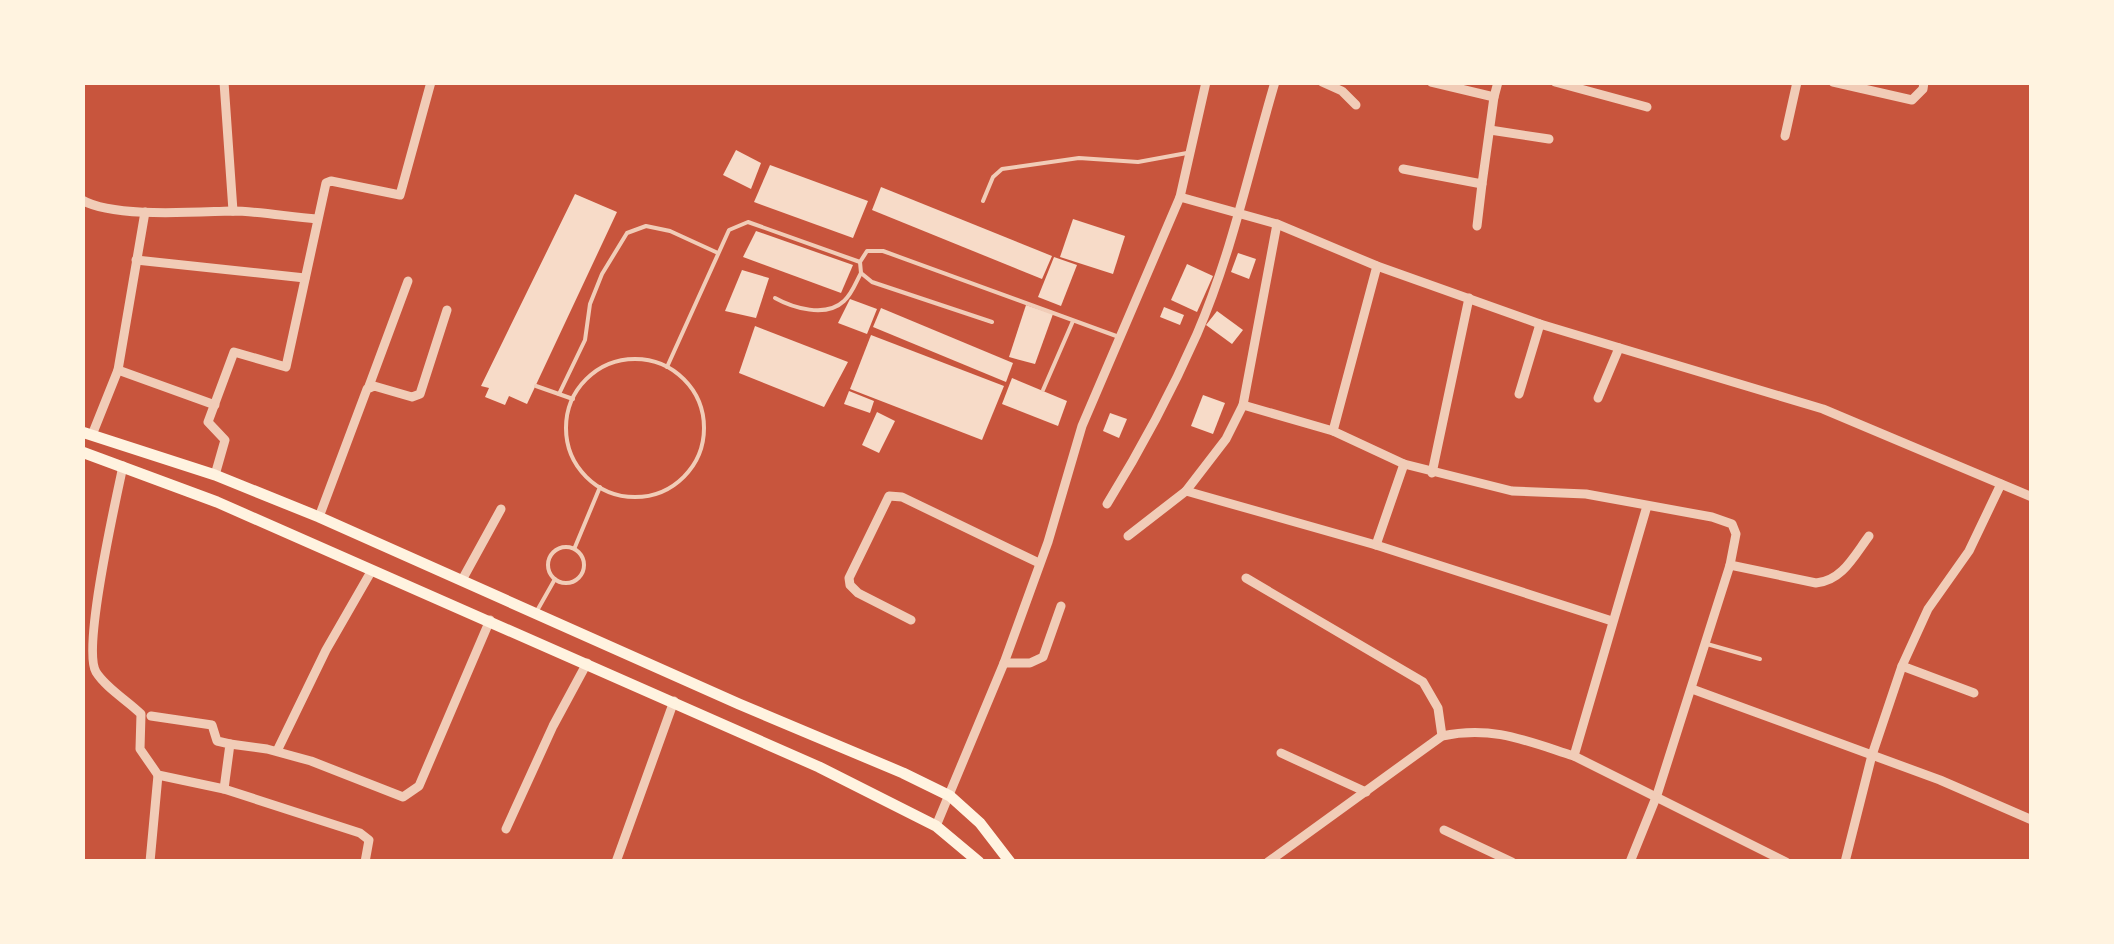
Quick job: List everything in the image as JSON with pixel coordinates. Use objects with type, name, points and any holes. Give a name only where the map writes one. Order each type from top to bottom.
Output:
[{"type":"main road","points":[[87,434],[215,475],[318,517],[950,796],[980,823],[1010,862]]},
{"type":"main road","points":[[82,452],[490,620],[819,766],[936,826],[979,862]]},
{"type":"street","points":[[224,82],[232,211]]},
{"type":"street","points":[[215,475],[224,440],[209,426],[234,352],[286,367],[328,181],[392,195],[402,193],[431,82]]},
{"type":"street","points":[[936,826],[1004,664],[1082,426],[1180,196],[1206,82]]},
{"type":"street","points":[[1107,504],[1145,444],[1198,331],[1275,82]]},
{"type":"street","points":[[1322,82],[1356,105]]},
{"type":"street","points":[[1431,82],[1494,97]]},
{"type":"street","points":[[1477,226],[1498,82]]},
{"type":"street","points":[[1555,82],[1647,106]]},
{"type":"street","points":[[1785,136],[1797,82]]},
{"type":"street","points":[[1832,82],[1912,100],[1923,89],[1924,82]]},
{"type":"street","points":[[1490,130],[1549,140]]},
{"type":"street","points":[[1403,169],[1482,184]]},
{"type":"street","points":[[1180,196],[1277,224],[1377,266],[1540,324],[1824,409],[2032,497]]},
{"type":"street","points":[[82,200],[145,212],[232,211],[317,219]]},
{"type":"street","points":[[87,434],[118,370],[145,212]]},
{"type":"street","points":[[1128,536],[1186,491],[1226,438],[1243,405],[1277,224]]},
{"type":"street","points":[[136,260],[305,278]]},
{"type":"street","points":[[1332,432],[1377,266]]},
{"type":"street","points":[[318,517],[408,281]]},
{"type":"street","points":[[1432,473],[1469,298]]},
{"type":"street","points":[[369,386],[412,397],[420,394],[447,310]]},
{"type":"street","points":[[1519,394],[1540,324]]},
{"type":"street","points":[[1598,398],[1619,348]]},
{"type":"street","points":[[118,370],[214,405]]},
{"type":"street","points":[[1243,405],[1332,432],[1432,473],[1512,492],[1586,494],[1732,524],[1736,534],[1730,566],[1692,689],[1630,862]]},
{"type":"street","points":[[1376,545],[1404,464]]},
{"type":"street","points":[[123,466],[99,592],[92,660],[97,674],[141,714],[140,750],[158,776],[152,861]]},
{"type":"street","points":[[1845,862],[1872,756],[1902,666],[1928,609],[1970,551],[2001,484]]},
{"type":"street","points":[[1186,491],[1376,545],[1612,621]]},
{"type":"street","points":[[912,620],[858,593],[850,585],[849,578],[890,496],[902,497],[1040,563]]},
{"type":"street","points":[[1574,756],[1647,506]]},
{"type":"street","points":[[462,580],[501,508]]},
{"type":"street","points":[[1730,566],[1816,583],[1830,582],[1869,536]]},
{"type":"street","points":[[277,751],[326,650],[372,570]]},
{"type":"street","points":[[1246,578],[1423,682],[1438,708],[1442,736]]},
{"type":"street","points":[[1004,664],[1030,663],[1042,657],[1061,606]]},
{"type":"street","points":[[151,716],[212,724],[217,741],[277,751],[403,796],[419,786],[490,620]]},
{"type":"street","points":[[506,829],[587,663]]},
{"type":"street","points":[[1902,666],[1974,694]]},
{"type":"street","points":[[1692,689],[1940,780],[2032,820]]},
{"type":"street","points":[[616,862],[674,701]]},
{"type":"street","points":[[1268,862],[1442,736],[1498,732],[1574,756],[1786,862]]},
{"type":"street","points":[[224,789],[230,744]]},
{"type":"street","points":[[1281,753],[1366,792]]},
{"type":"street","points":[[158,776],[224,789],[360,833],[370,840],[365,862]]},
{"type":"street","points":[[1444,830],[1512,862]]},
{"type":"lane","points":[[982,201],[1002,169],[1080,158],[1138,162],[1192,152]]},
{"type":"lane","points":[[667,367],[729,230],[748,222],[860,262]]},
{"type":"lane","points":[[559,394],[584,340],[590,304],[602,274],[627,233],[646,226],[670,230],[718,253]]},
{"type":"lane","points":[[775,298],[792,308],[834,308],[844,302],[867,251],[883,251],[1118,337]]},
{"type":"lane","points":[[860,273],[872,282],[992,322]]},
{"type":"lane","points":[[1043,390],[1074,320]]},
{"type":"lane","points":[[642,360],[667,367],[687,383],[703,418],[702,443],[692,466],[674,485],[650,495],[624,496],[600,487],[582,471],[570,451],[566,428],[573,399],[592,374],[616,362],[642,360]]},
{"type":"lane","points":[[536,386],[573,399]]},
{"type":"lane","points":[[574,549],[600,487]]},
{"type":"lane","points":[[563,547],[574,549],[584,565],[579,577],[567,582],[554,578],[548,568],[550,556],[563,547]]},
{"type":"lane","points":[[536,612],[554,578]]},
{"type":"lane","points":[[1705,644],[1760,659]]},
{"type":"building","points":[[736,150],[761,163],[751,189],[723,175]]},
{"type":"building","points":[[770,165],[868,201],[853,238],[754,202]]},
{"type":"building","points":[[881,187],[1052,256],[1042,279],[872,210]]},
{"type":"building","points":[[575,194],[617,212],[527,404],[509,396],[505,405],[485,397],[489,388],[481,386]]},
{"type":"building","points":[[1073,219],[1125,236],[1113,274],[1060,257]]},
{"type":"building","points":[[756,231],[853,265],[841,293],[743,257]]},
{"type":"building","points":[[1238,253],[1256,259],[1249,279],[1231,272]]},
{"type":"building","points":[[1054,257],[1077,265],[1061,306],[1038,297]]},
{"type":"building","points":[[1187,264],[1213,276],[1197,312],[1171,300]]},
{"type":"building","points":[[742,270],[769,278],[756,318],[725,311]]},
{"type":"building","points":[[850,299],[877,309],[867,334],[838,323]]},
{"type":"building","points":[[1026,305],[1053,314],[1035,364],[1009,357]]},
{"type":"building","points":[[1164,307],[1184,315],[1180,325],[1160,317]]},
{"type":"building","points":[[881,308],[1013,363],[1006,382],[873,327]]},
{"type":"building","points":[[1217,311],[1243,330],[1232,344],[1206,325]]},
{"type":"building","points":[[755,326],[848,362],[824,407],[739,373]]},
{"type":"building","points":[[871,335],[1004,386],[982,440],[850,389]]},
{"type":"building","points":[[1012,378],[1067,401],[1058,426],[1002,404]]},
{"type":"building","points":[[849,391],[874,401],[870,413],[844,404]]},
{"type":"building","points":[[1203,395],[1225,403],[1213,434],[1191,426]]},
{"type":"building","points":[[877,412],[895,421],[879,453],[862,445]]},
{"type":"building","points":[[1110,413],[1127,419],[1119,438],[1103,431]]}]
